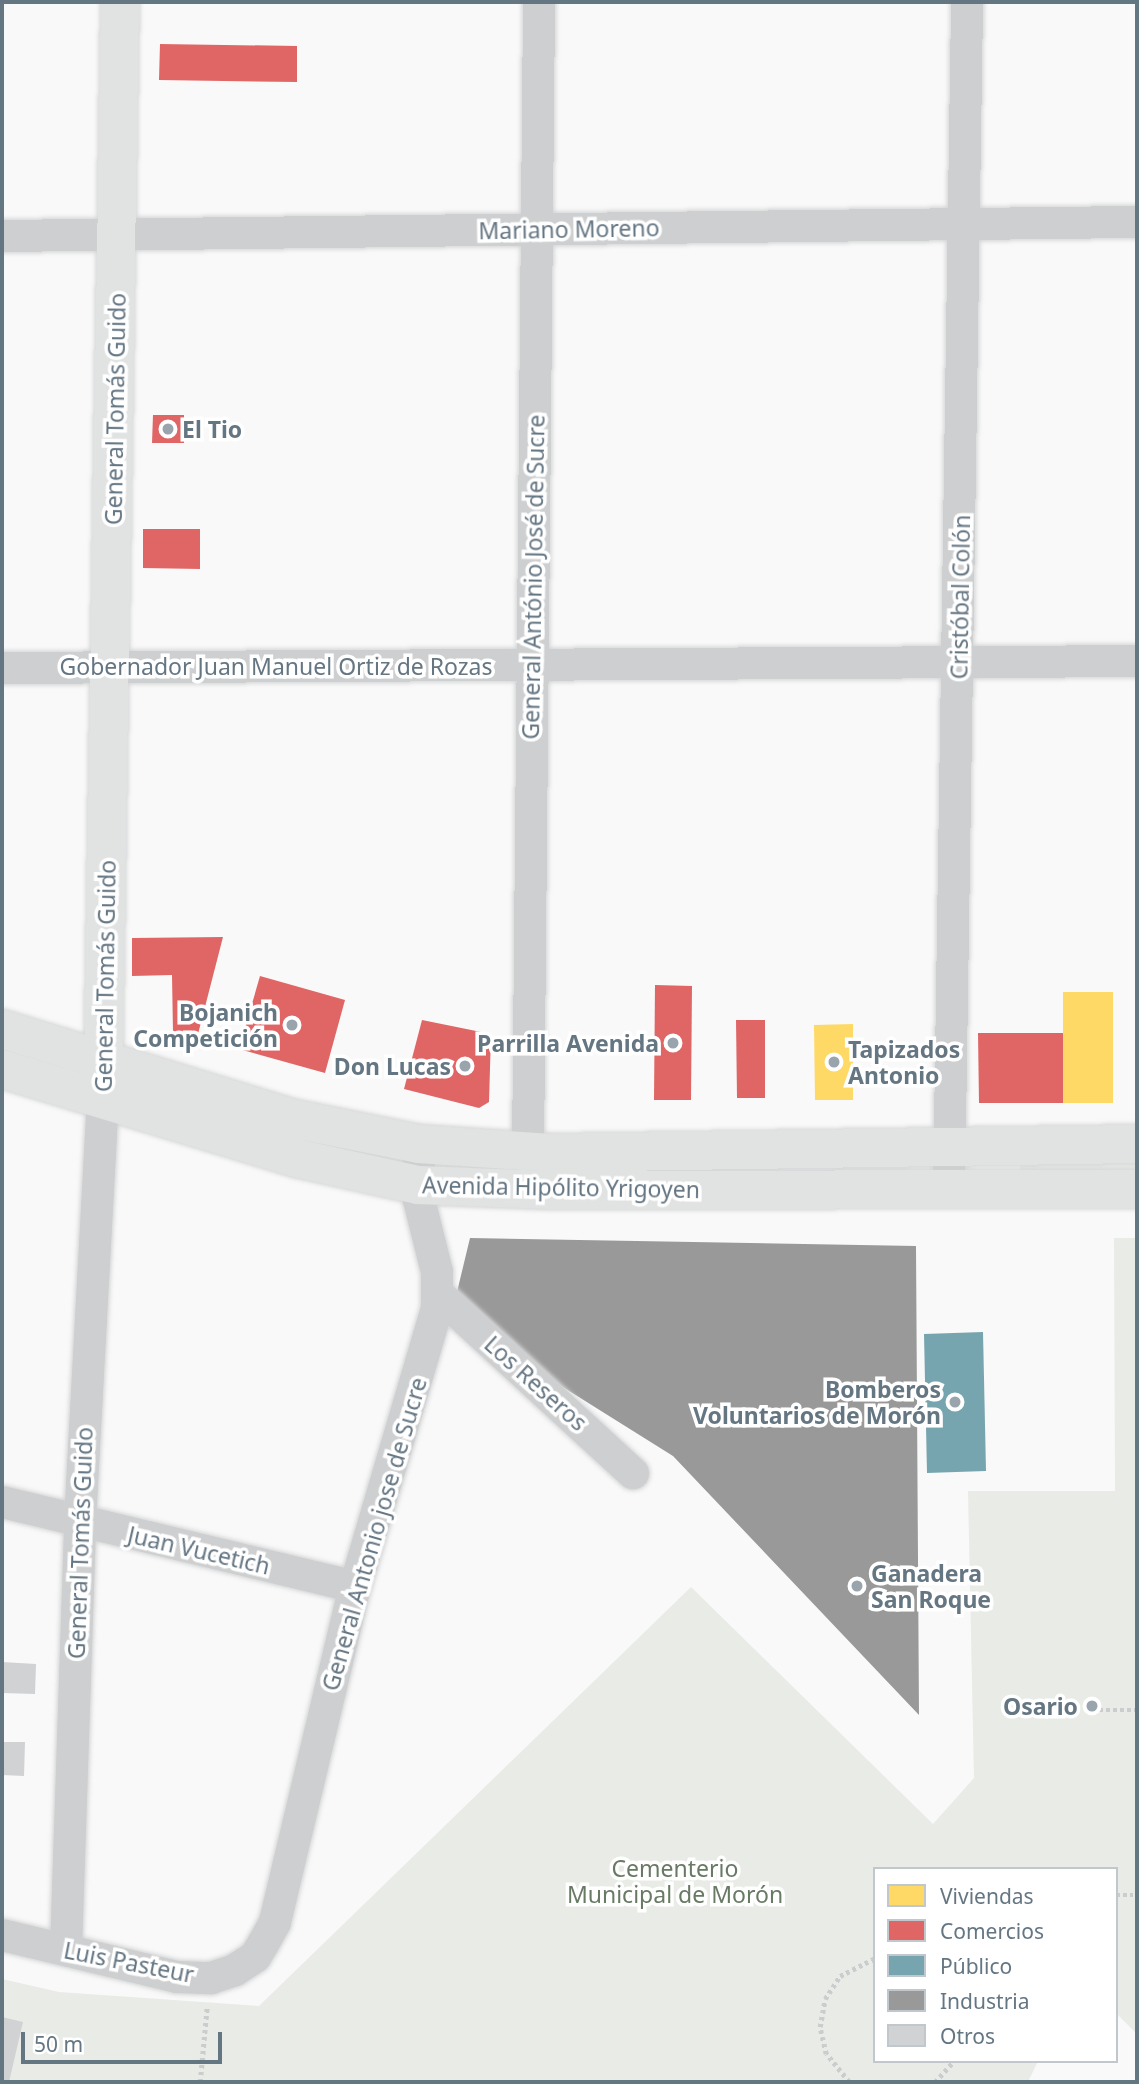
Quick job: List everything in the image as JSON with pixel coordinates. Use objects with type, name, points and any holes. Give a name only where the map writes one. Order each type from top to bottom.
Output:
[{"type":"main road","name":"General Tomás Guido","points":[[103,1099],[120,2]]},
{"type":"main road","name":"Avenida Hipólito Yrigoyen","points":[[2,1029],[295,1119],[419,1144],[528,1153],[1137,1144]]},
{"type":"main road","name":"Avenida Hipólito Yrigoyen","points":[[2,1069],[296,1158],[418,1185],[478,1189],[949,1192],[1137,1189]]},
{"type":"street","name":"General António José de Sucre","points":[[528,1153],[539,2]]},
{"type":"street","name":"Cristóbal Colón","points":[[949,1192],[952,1148],[967,2]]},
{"type":"street","name":"Mariano Moreno","points":[[2,236],[1137,222]]},
{"type":"street","name":"Gobernador Juan Manuel Ortiz de Rozas","points":[[2,668],[1137,661]]},
{"type":"street","name":"General Tomás Guido","points":[[66,1950],[80,1522],[103,1099]]},
{"type":"street","name":"General Antonio jose de Sucre","points":[[275,1922],[355,1587],[431,1331],[438,1294],[418,1185],[419,1144]]},
{"type":"street","name":"Los Reseros","points":[[438,1294],[633,1473]]},
{"type":"street","name":"Juan Vucetich","points":[[2,1502],[355,1587]]},
{"type":"street","name":"Luis Pasteur","points":[[2,1935],[177,1977],[211,1978],[235,1970],[255,1956],[275,1922]]},
{"type":"path","points":[[1092,1710],[1137,1710]]},
{"type":"path","points":[[1118,1895],[1137,1895]]},
{"type":"path","points":[[849,2082],[842,2077],[826,2054],[820,2027],[825,1999],[841,1976],[873,1959]]},
{"type":"path","points":[[200,2082],[208,2002]]},
{"type":"path","points":[[935,2082],[952,2063]]},
{"type":"path","points":[[837,2082],[842,2077]]},
{"type":"green space","points":[[1137,1162],[1137,1171],[1020,1172],[1020,1163]]},
{"type":"green space","name":"Cementerio Municipal de Morón","points":[[1114,1238],[1137,1238],[1137,2034],[1118,2015],[1118,1867],[873,1867],[873,2063],[1037,2063],[1028,2082],[2,2082],[2,1979],[59,1992],[259,2006],[691,1587],[933,1824],[974,1778],[968,1491],[1115,1491]]},
{"type":"building: Viviendas","points":[[1063,992],[1113,992],[1113,1103],[1063,1103]]},
{"type":"building: Viviendas","name":"Tapizados Antonio","points":[[853,1024],[853,1100],[815,1100],[814,1025]]},
{"type":"building: Comercios","points":[[160,44],[297,46],[297,82],[159,80]]},
{"type":"building: Comercios","name":"El Tio","points":[[153,415],[184,415],[184,443],[152,443]]},
{"type":"building: Comercios","points":[[143,529],[200,529],[200,569],[143,568]]},
{"type":"building: Comercios","points":[[223,937],[197,1038],[173,1033],[172,975],[132,976],[132,938]]},
{"type":"building: Comercios","name":"Bojanich Competición","points":[[260,976],[345,1000],[325,1073],[239,1049]]},
{"type":"building: Comercios","name":"Parrilla Avenida","points":[[655,985],[692,986],[691,1100],[654,1100]]},
{"type":"building: Comercios","name":"Don Lucas","points":[[422,1020],[491,1034],[489,1102],[479,1108],[404,1089]]},
{"type":"building: Comercios","points":[[736,1020],[765,1020],[765,1098],[737,1098]]},
{"type":"building: Comercios","points":[[978,1033],[1063,1033],[1063,1103],[979,1103]]},
{"type":"building: Público","name":"Bomberos Voluntarios de Morón","points":[[983,1332],[986,1471],[927,1473],[924,1334]]},
{"type":"building: Industria","name":"Ganadera San Roque","points":[[470,1238],[916,1246],[919,1715],[673,1456],[550,1379],[457,1292]]},
{"type":"building: Otros","points":[[2,1662],[36,1664],[35,1694],[2,1693]]},
{"type":"building: Otros","points":[[2,1742],[25,1742],[24,1776],[2,1775]]},
{"type":"building: Otros","points":[[2,2017],[23,2022],[9,2082],[2,2082]]},
{"type":"place","name":"El Tio","points":[[168,429]]},
{"type":"place","name":"Bojanich Competición","points":[[292,1025]]},
{"type":"place","name":"Parrilla Avenida","points":[[673,1043]]},
{"type":"place","name":"Tapizados Antonio","points":[[834,1062]]},
{"type":"place","name":"Don Lucas","points":[[465,1066]]},
{"type":"place","name":"Bomberos Voluntarios de Morón","points":[[955,1402]]},
{"type":"place","name":"Ganadera San Roque","points":[[857,1586]]},
{"type":"place","name":"Osario","points":[[1092,1706]]}]
